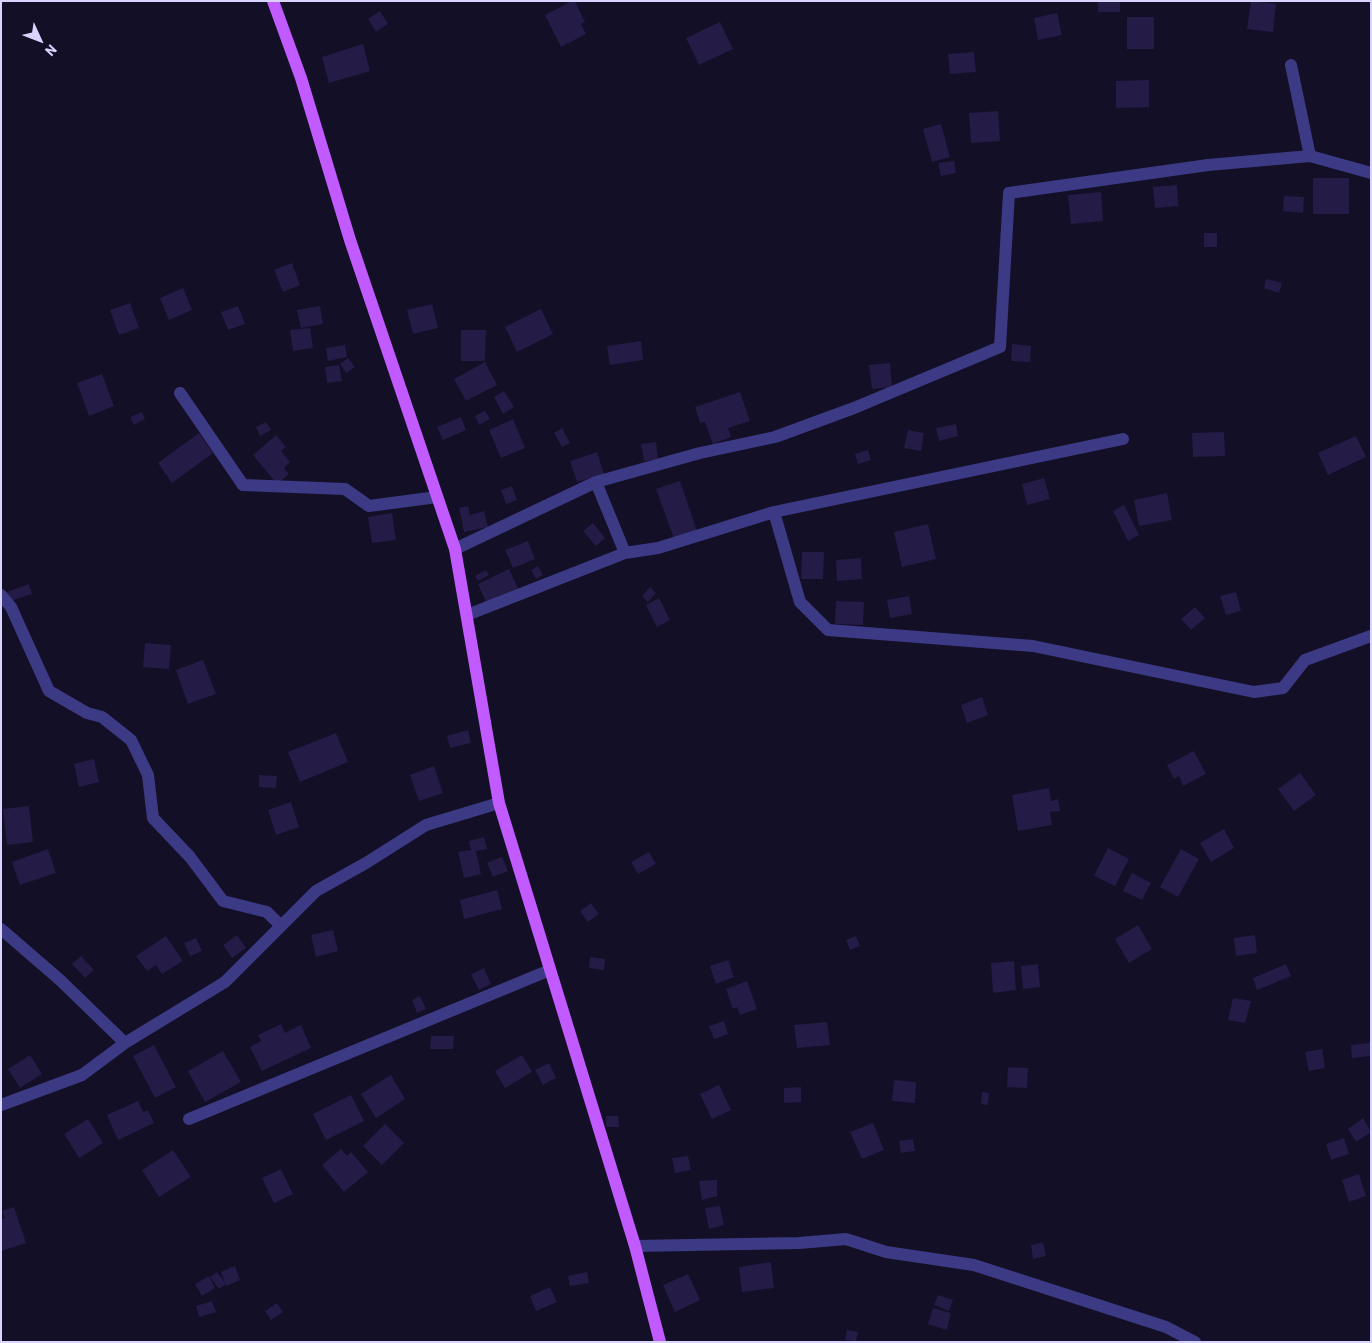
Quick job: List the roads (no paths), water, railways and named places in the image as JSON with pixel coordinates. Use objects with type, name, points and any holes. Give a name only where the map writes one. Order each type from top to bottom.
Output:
[{"type":"main road","points":[[273,1],[301,78],[350,240],[455,548],[499,803],[635,1246],[660,1342]]},
{"type":"street","points":[[1291,65],[1310,156]]},
{"type":"street","points":[[455,548],[596,482],[700,452],[775,437],[854,408],[1000,346],[1009,194],[1208,165],[1310,156],[1371,173]]},
{"type":"street","points":[[180,393],[243,485],[345,489],[369,506],[437,497]]},
{"type":"street","points":[[467,615],[625,553],[658,548],[774,512],[1122,439]]},
{"type":"street","points":[[596,482],[625,553]]},
{"type":"street","points":[[774,512],[800,602],[828,630],[1033,646],[1254,692],[1283,688],[1306,660],[1371,636]]},
{"type":"street","points":[[1,595],[11,607],[50,691],[87,713],[102,716],[131,740],[148,775],[153,818],[190,857],[223,901],[267,912],[281,926]]},
{"type":"street","points":[[1,1105],[82,1075],[125,1043],[225,982],[316,891],[366,863],[426,825],[499,803]]},
{"type":"street","points":[[1,929],[60,980],[125,1043]]},
{"type":"street","points":[[189,1119],[550,970]]},
{"type":"street","points":[[635,1246],[799,1243],[846,1238],[886,1252],[974,1265],[1166,1327],[1194,1342]]}]
